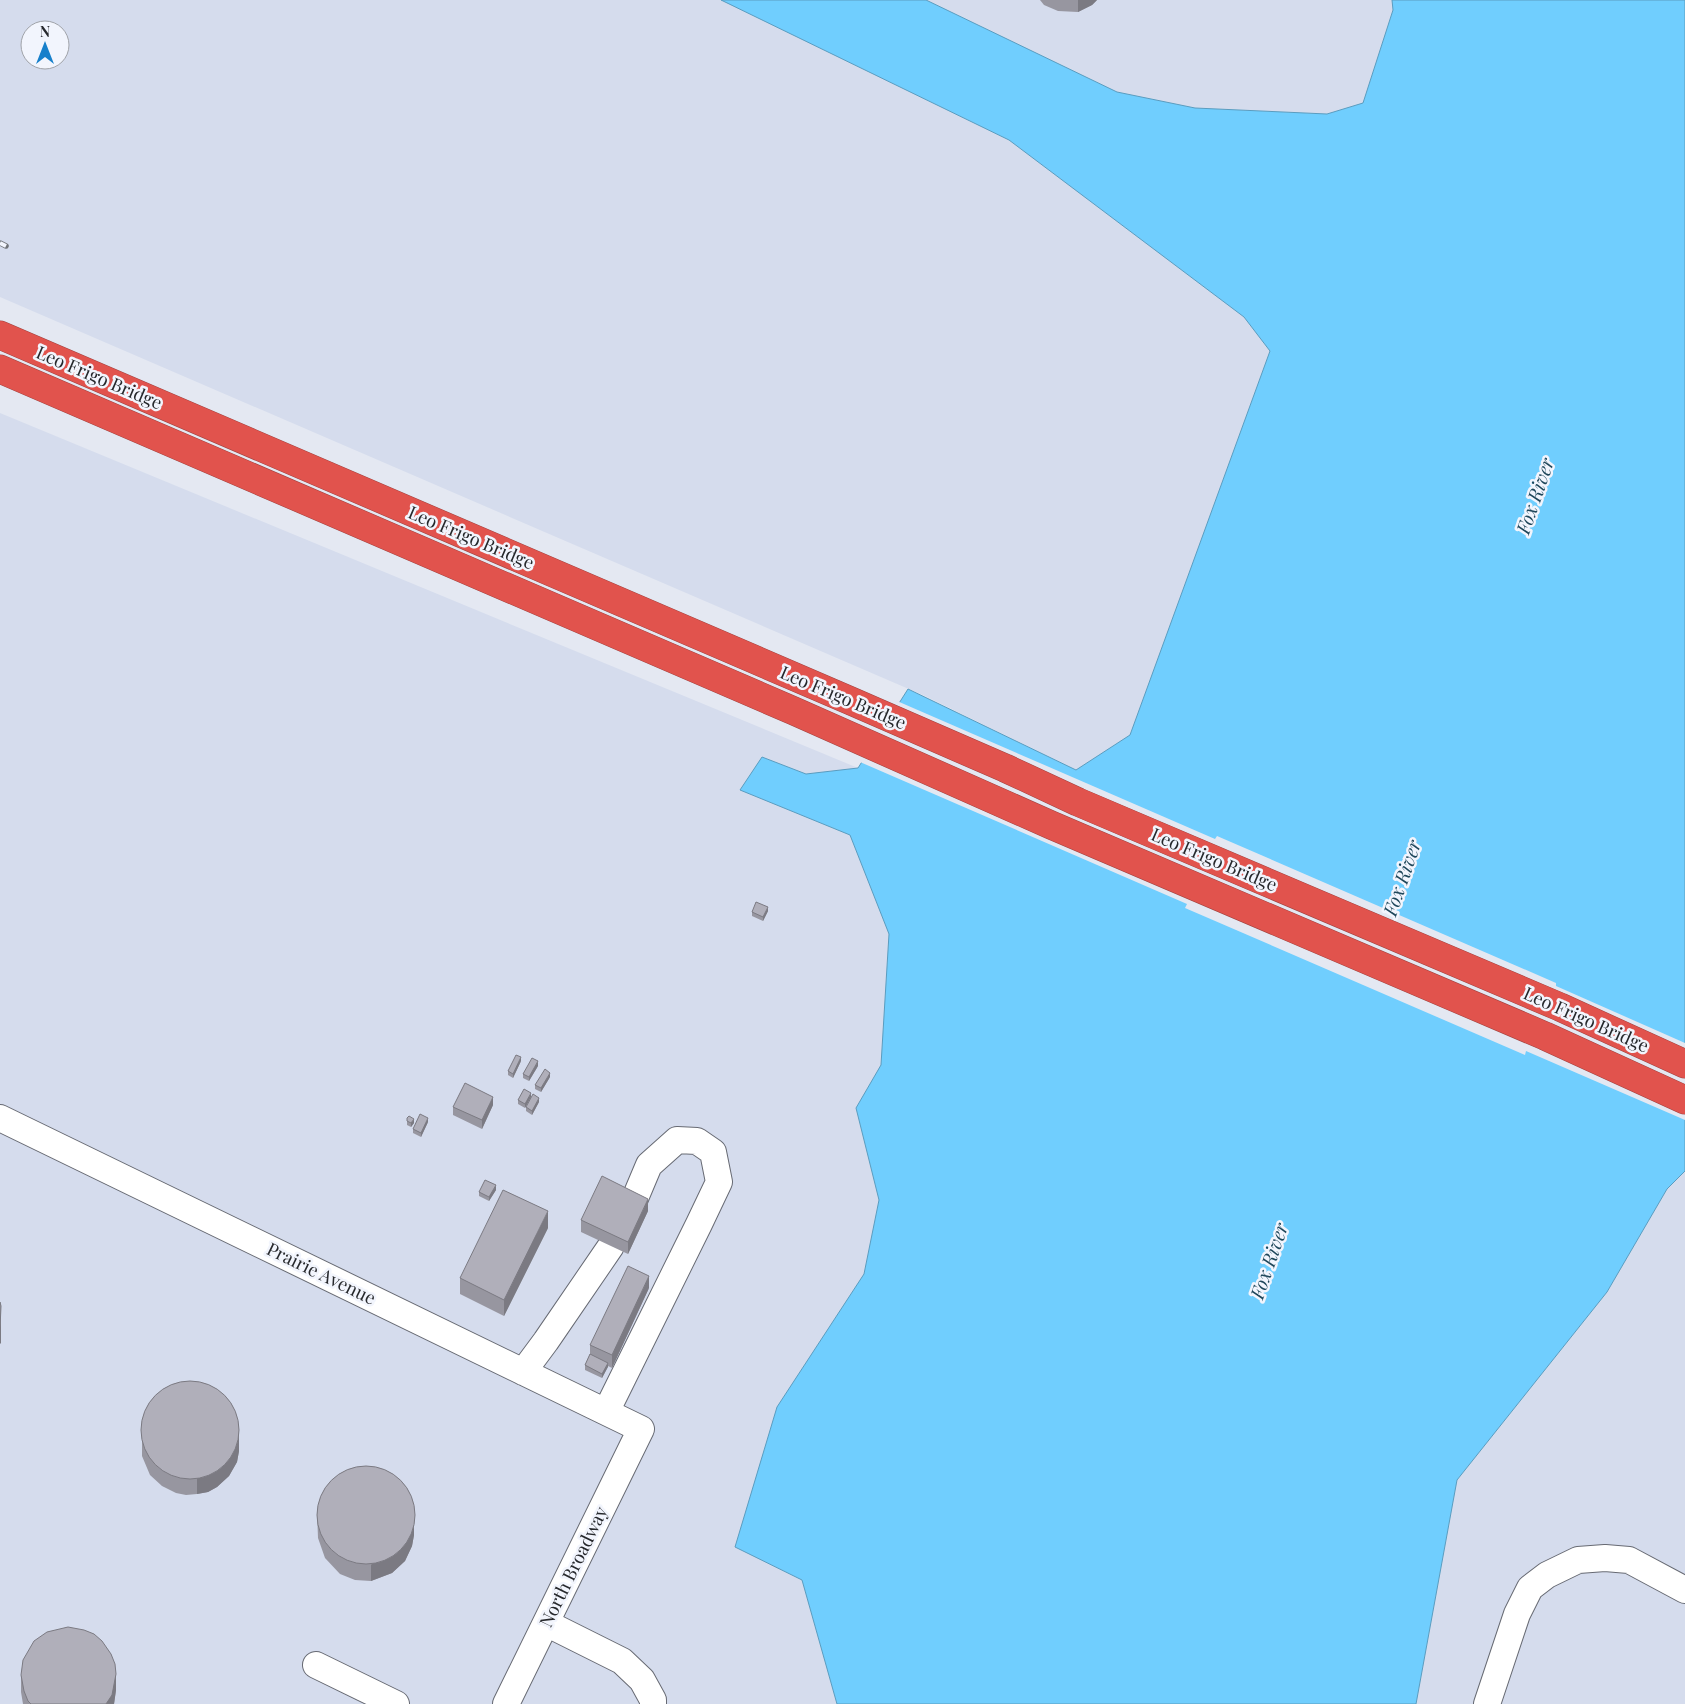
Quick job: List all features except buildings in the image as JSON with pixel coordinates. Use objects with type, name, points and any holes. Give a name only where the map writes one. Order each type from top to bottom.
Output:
[{"type":"highway","name":"Leo Frigo Bridge","points":[[0,335],[887,716],[1078,802],[1560,1007],[1685,1064]]},
{"type":"highway","points":[[0,369],[794,711],[1051,825],[1545,1036],[1685,1100]]},
{"type":"street","name":"Prairie Avenue","points":[[0,1118],[641,1429]]},
{"type":"street","points":[[606,1412],[719,1182],[713,1152],[697,1141],[677,1140],[649,1165],[633,1203]]},
{"type":"street","points":[[523,1372],[611,1246]]},
{"type":"street","name":"North Broadway","points":[[506,1704],[641,1429]]},
{"type":"street","points":[[1487,1704],[1517,1614],[1530,1588],[1547,1575],[1578,1560],[1604,1558],[1628,1560],[1685,1590]]},
{"type":"street","points":[[546,1623],[622,1661],[642,1680],[653,1700],[653,1704]]},
{"type":"street","points":[[316,1665],[396,1704]]},
{"type":"shaded area","points":[[0,0],[721,0],[1009,140],[1244,317],[1270,351],[1130,735],[1076,770],[925,696],[0,297]]},
{"type":"shaded area","points":[[926,0],[1392,0],[1393,10],[1363,103],[1327,114],[1195,108],[1117,92]]},
{"type":"shaded area","points":[[0,413],[858,768],[806,774],[762,757],[741,790],[850,835],[889,934],[881,1065],[856,1108],[879,1200],[864,1274],[777,1407],[802,1580],[837,1704],[0,1704]]},
{"type":"shaded area","points":[[1685,1171],[1685,1704],[1416,1704],[1457,1480],[1607,1292],[1667,1189]]},
{"type":"water","name":"Fox River","points":[[721,0],[926,0],[1117,92],[1195,108],[1327,114],[1363,103],[1393,10],[1392,0],[1685,0],[1685,1171],[1667,1189],[1607,1292],[1457,1480],[1416,1704],[837,1704],[802,1580],[735,1547],[777,1407],[864,1274],[879,1200],[856,1108],[881,1065],[889,934],[850,835],[740,790],[762,757],[806,774],[858,768],[908,689],[1076,770],[1130,735],[1270,351],[1244,317],[1009,140]]},
{"type":"pier","points":[[897,701],[1215,839],[1217,836],[1556,983],[1556,986],[1685,1043],[1685,1120],[1526,1051],[1525,1055],[1185,908],[1187,904],[860,762]]},
{"type":"railway","points":[[0,243],[6,246]]}]
